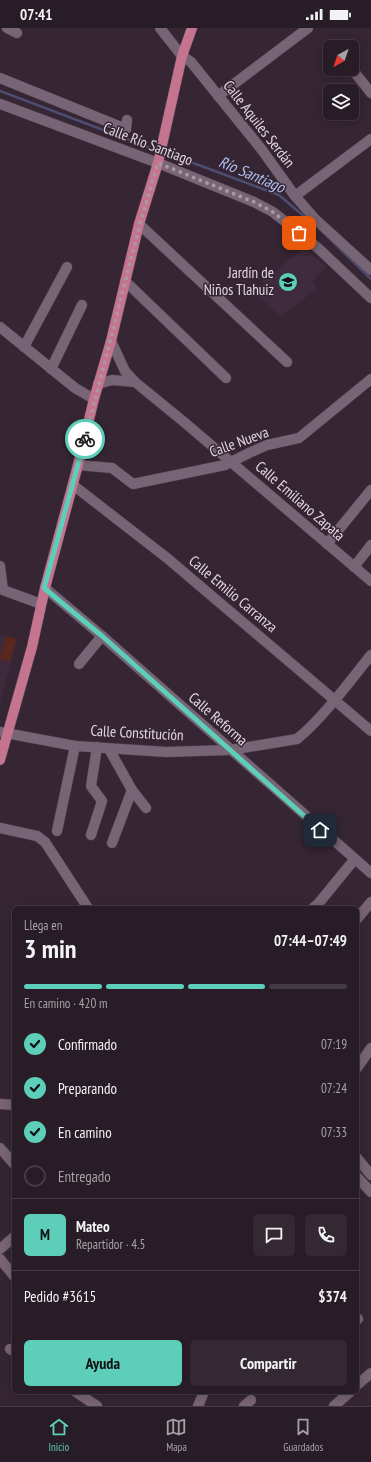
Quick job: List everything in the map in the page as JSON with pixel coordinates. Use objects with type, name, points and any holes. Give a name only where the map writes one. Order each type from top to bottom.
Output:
[{"type":"main road","points":[[0,760],[4,733],[32,646],[44,588],[78,466],[140,224],[158,163],[182,56],[192,28]]},
{"type":"street","points":[[7,28],[17,33]]},
{"type":"street","name":"Calle Aquiles Serdán","points":[[160,28],[182,56],[191,62],[262,150],[295,196],[315,219],[371,270]]},
{"type":"street","points":[[218,96],[308,28]]},
{"type":"street","points":[[358,76],[371,93]]},
{"type":"street","points":[[0,78],[126,129],[127,120]]},
{"type":"street","name":"Calle Río Santiago","points":[[0,104],[158,163],[254,202],[273,212],[319,249],[371,298]]},
{"type":"street","points":[[295,196],[371,138]]},
{"type":"street","points":[[140,224],[287,362]]},
{"type":"street","points":[[24,347],[67,267]]},
{"type":"street","points":[[125,281],[226,378]]},
{"type":"street","points":[[51,369],[82,305]]},
{"type":"street","points":[[0,327],[75,388],[94,399]]},
{"type":"street","name":"Calle Emiliano Zapata","points":[[111,340],[125,370],[136,382],[371,581]]},
{"type":"street","name":"Calle Nueva","points":[[78,466],[112,468],[133,484],[225,465],[231,461],[268,446],[299,438],[371,379]]},
{"type":"street","points":[[98,384],[112,380],[136,382]]},
{"type":"street","name":"Calle Emilio Carranza","points":[[73,484],[167,558],[371,731]]},
{"type":"street","points":[[327,544],[371,490]]},
{"type":"street","points":[[354,566],[371,545]]},
{"type":"street","points":[[0,566],[3,590],[41,604]]},
{"type":"street","name":"Calle Reforma","points":[[44,588],[102,636],[354,860],[371,873]]},
{"type":"street","points":[[79,664],[102,636]]},
{"type":"street","name":"Calle Constitución","points":[[4,733],[75,746],[166,752],[230,750],[297,739],[304,734],[334,700],[371,655]]},
{"type":"street","points":[[58,831],[75,746]]},
{"type":"street","points":[[91,835],[102,801],[91,786],[97,747]]},
{"type":"street","points":[[109,749],[132,790],[146,808]]},
{"type":"street","points":[[112,844],[132,790]]},
{"type":"street","points":[[0,828],[37,836],[45,842],[87,906]]},
{"type":"street","points":[[315,906],[354,860]]},
{"type":"street","points":[[359,917],[371,902]]},
{"type":"street","points":[[359,1065],[371,1048]]},
{"type":"street","points":[[0,1104],[12,1105]]},
{"type":"street","points":[[0,1148],[12,1162]]},
{"type":"street","points":[[359,1160],[371,1175]]},
{"type":"street","points":[[359,1179],[371,1192]]},
{"type":"street","points":[[0,1248],[12,1239]]},
{"type":"street","points":[[0,1259],[12,1274]]},
{"type":"street","points":[[359,1383],[371,1373]]},
{"type":"street","points":[[79,1394],[97,1406]]},
{"type":"street","points":[[198,1406],[203,1394]]},
{"type":"street","points":[[334,1406],[348,1394]]},
{"type":"shaded area","name":"Jardín de Niños Tlahuiz","points":[[305,248],[326,267],[312,281],[316,290],[280,316],[254,292],[264,283],[262,281],[267,276],[270,278],[283,264]]},
{"type":"shaded area","points":[[0,634],[17,639],[0,703]]},
{"type":"shaded area","points":[[6,636],[17,639],[10,662],[0,659]]},
{"type":"waterway","name":"Río Santiago","points":[[0,91],[148,147]]},
{"type":"waterway","name":"Río Santiago","points":[[169,154],[279,195],[314,225]]},
{"type":"waterway","name":"Río Santiago","points":[[327,236],[371,279]]},
{"type":"way so far","points":[[85,439],[94,399],[111,340],[115,318],[158,163],[254,202],[273,212],[299,233]]},
{"type":"place","name":"Jardín de Niños Tlahuiz","points":[[288,282]]},
{"type":"route","points":[[85,439],[44,588],[102,636],[320,830]]}]
